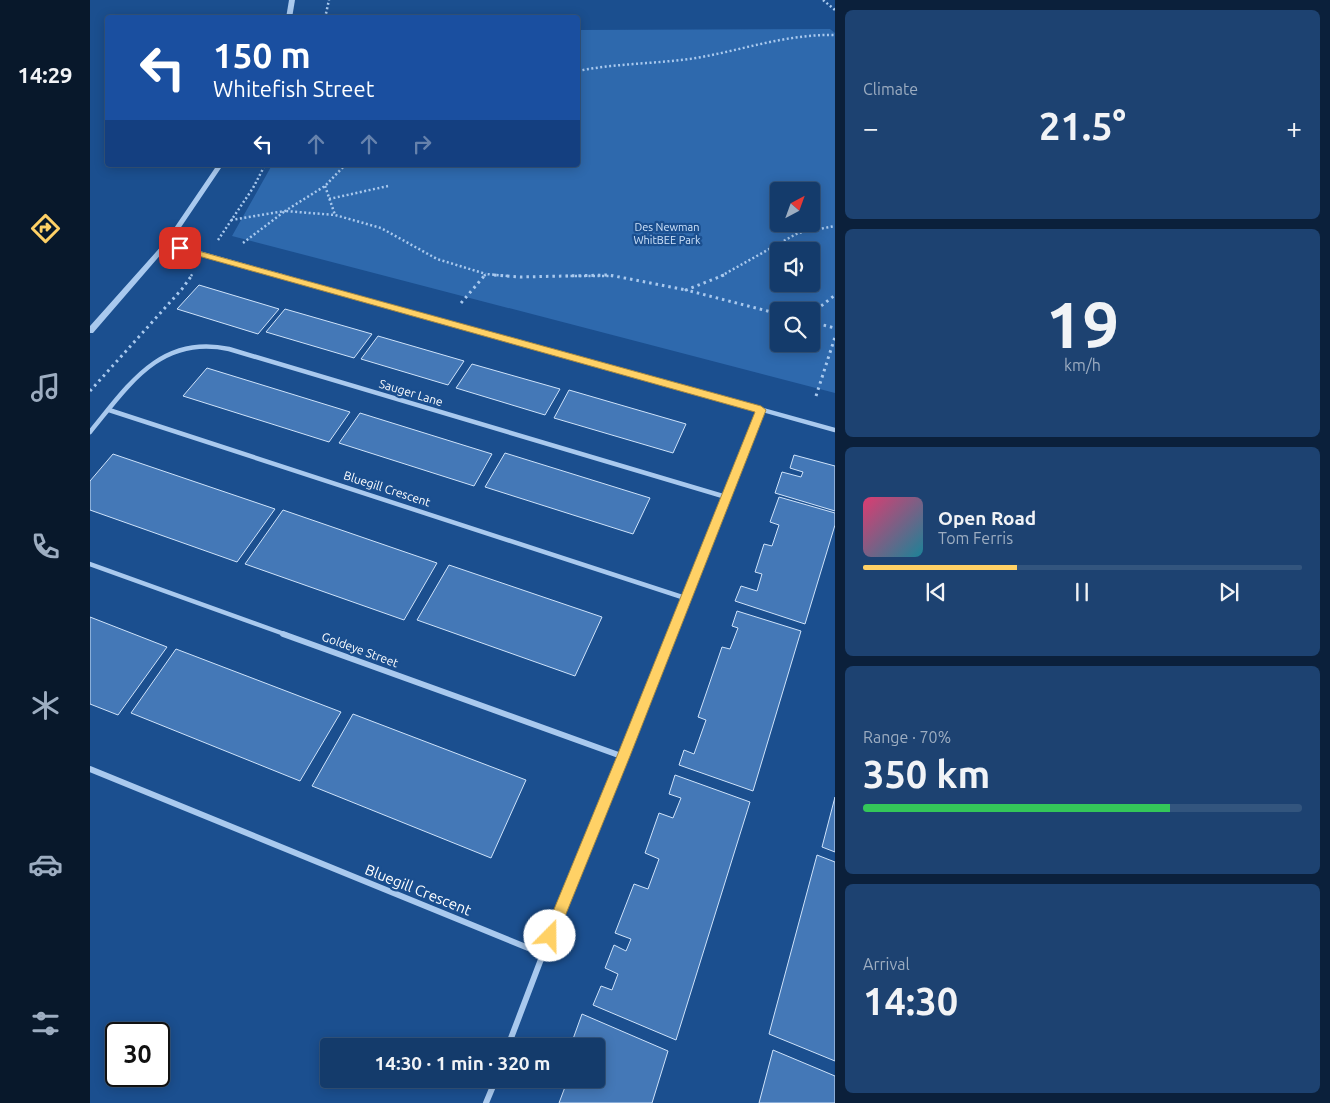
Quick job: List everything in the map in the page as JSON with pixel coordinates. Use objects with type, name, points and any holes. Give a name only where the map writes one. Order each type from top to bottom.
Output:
[{"type":"street","points":[[290,15],[292,0]]},
{"type":"street","points":[[90,331],[167,244],[219,167]]},
{"type":"street","points":[[167,244],[835,430]]},
{"type":"street","name":"Sauger Lane","points":[[109,410],[153,362],[171,353],[199,345],[229,349],[726,497]]},
{"type":"street","points":[[90,432],[109,410]]},
{"type":"street","name":"Bluegill Crescent","points":[[109,410],[685,598]]},
{"type":"street","points":[[511,1038],[761,410]]},
{"type":"street","name":"Goldeye Street","points":[[90,564],[624,756]]},
{"type":"street","name":"Bluegill Crescent","points":[[90,768],[543,954]]},
{"type":"street","points":[[486,1103],[492,1088]]},
{"type":"path","points":[[326,15],[329,0]]},
{"type":"path","points":[[823,0],[835,10]]},
{"type":"path","points":[[580,70],[602,64],[695,58],[812,33],[835,35]]},
{"type":"path","points":[[218,240],[264,167]]},
{"type":"path","points":[[243,243],[285,211],[325,186],[343,167]]},
{"type":"path","points":[[325,186],[335,215]]},
{"type":"path","points":[[329,199],[388,186]]},
{"type":"path","points":[[232,220],[285,211],[335,215],[381,228],[437,259],[486,274],[520,277],[609,276],[686,290],[770,312]]},
{"type":"path","points":[[686,290],[724,274],[798,233],[835,226]]},
{"type":"path","points":[[90,391],[182,289],[193,273]]},
{"type":"path","points":[[461,303],[486,274]]},
{"type":"path","points":[[820,307],[835,295]]},
{"type":"path","points":[[820,324],[835,328]]},
{"type":"path","points":[[816,396],[835,337]]},
{"type":"green space","name":"Des Newman WhitBEE Park","points":[[830,29],[835,33],[835,393],[232,236],[271,167],[580,167],[580,30]]},
{"type":"building","points":[[199,285],[279,309],[258,334],[177,309]]},
{"type":"building","points":[[285,309],[372,334],[354,358],[266,332]]},
{"type":"building","points":[[378,336],[464,361],[448,385],[361,359]]},
{"type":"building","points":[[472,364],[560,389],[545,415],[456,388]]},
{"type":"building","points":[[207,368],[350,412],[329,442],[183,396]]},
{"type":"building","points":[[569,390],[686,424],[673,453],[554,418]]},
{"type":"building","points":[[360,413],[492,454],[474,486],[339,443]]},
{"type":"building","points":[[505,453],[650,498],[633,534],[485,487]]},
{"type":"building","points":[[113,454],[275,509],[237,562],[90,510],[90,481]]},
{"type":"building","points":[[794,455],[835,466],[835,511],[775,493],[782,472],[801,477],[803,472],[790,468]]},
{"type":"building","points":[[779,497],[835,513],[835,525],[805,624],[735,601],[741,586],[757,591],[762,574],[755,572],[764,544],[772,546],[779,525],[770,522]]},
{"type":"building","points":[[283,510],[437,563],[404,620],[245,564]]},
{"type":"building","points":[[449,565],[602,617],[575,676],[417,620]]},
{"type":"building","points":[[737,611],[801,631],[753,791],[679,765],[684,750],[694,754],[706,720],[698,717],[722,647],[730,649],[738,628],[732,626]]},
{"type":"building","points":[[90,617],[167,647],[118,715],[90,704]]},
{"type":"building","points":[[176,649],[341,712],[300,781],[131,713]]},
{"type":"building","points":[[353,714],[526,780],[491,858],[312,786]]},
{"type":"building","points":[[675,775],[750,802],[676,1040],[593,1005],[601,986],[612,990],[618,974],[605,968],[614,945],[626,951],[631,939],[615,933],[634,884],[648,889],[659,859],[645,853],[659,813],[673,818],[681,798],[669,794]]},
{"type":"building","points":[[835,797],[835,852],[822,847]]},
{"type":"building","points":[[817,855],[835,862],[835,1061],[769,1034]]},
{"type":"building","points":[[582,1014],[668,1051],[652,1103],[559,1103],[565,1088],[605,1088],[605,1038],[573,1038]]},
{"type":"building","points":[[773,1050],[835,1076],[835,1103],[759,1103]]},
{"type":"route","points":[[180,248],[761,410],[624,756],[550,936]]}]
